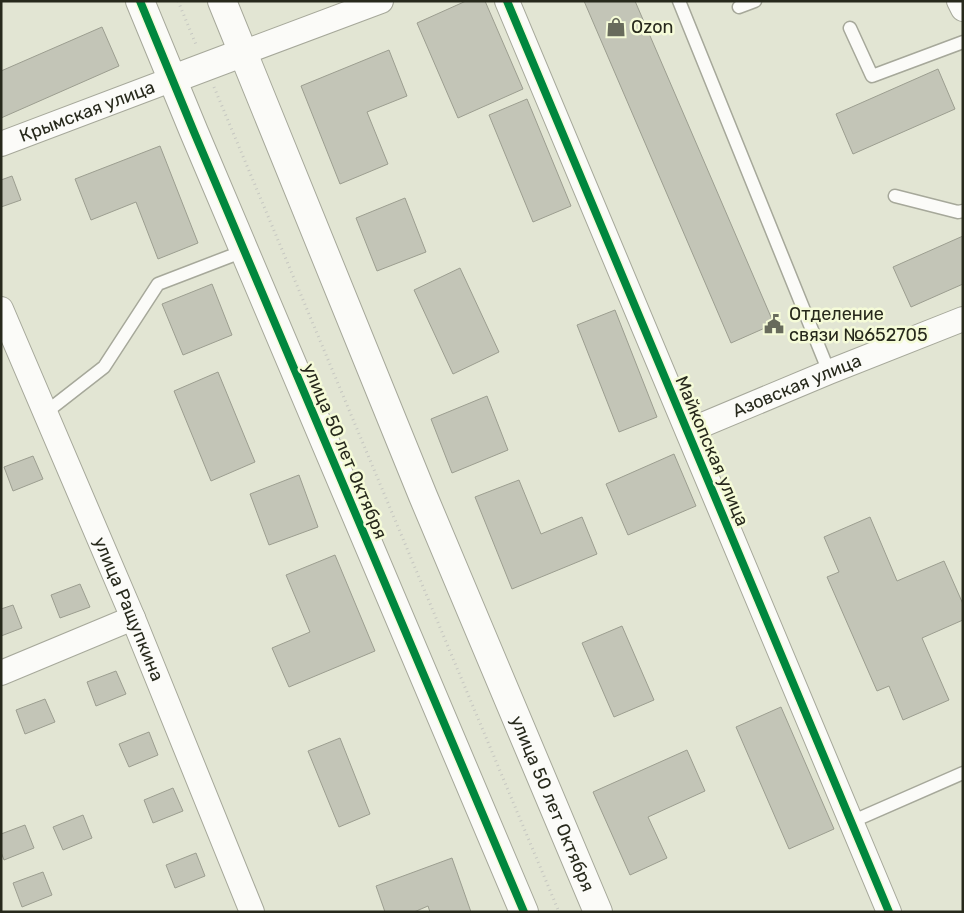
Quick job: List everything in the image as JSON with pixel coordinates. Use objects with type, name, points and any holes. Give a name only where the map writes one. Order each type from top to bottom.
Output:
[{"type":"street","name":"улица 50 лет Октября","points":[[140,1],[524,912]]},
{"type":"street","name":"улица 50 лет Октября","points":[[222,1],[423,496],[598,912]]},
{"type":"street","points":[[173,79],[381,1]]},
{"type":"street","name":"Майкопская улица","points":[[507,1],[889,912]]},
{"type":"street","points":[[959,1],[963,10]]},
{"type":"street","name":"Крымская улица","points":[[1,144],[173,79]]},
{"type":"street","name":"улица Ращупкина","points":[[1,309],[133,618],[252,912]]},
{"type":"street","name":"Азовская улица","points":[[688,431],[963,319]]},
{"type":"street","points":[[1,673],[133,618]]},
{"type":"lane","points":[[679,1],[829,372]]},
{"type":"lane","points":[[739,7],[755,1]]},
{"type":"lane","points":[[850,28],[872,76],[963,42]]},
{"type":"lane","points":[[895,196],[958,212],[963,211]]},
{"type":"lane","points":[[45,413],[104,366],[158,284],[244,251]]},
{"type":"lane","points":[[851,822],[963,773]]},
{"type":"path","points":[[178,1],[559,912]]},
{"type":"building","points":[[466,1],[485,1],[523,89],[458,118],[417,23]]},
{"type":"building","points":[[584,1],[635,1],[774,324],[731,343]]},
{"type":"building","points":[[102,27],[119,66],[1,118],[1,71]]},
{"type":"building","points":[[389,50],[407,96],[367,112],[388,164],[340,184],[301,86]]},
{"type":"building","points":[[938,69],[955,109],[853,154],[836,114]]},
{"type":"building","points":[[527,99],[571,206],[533,222],[489,115]]},
{"type":"building","points":[[160,146],[198,243],[158,259],[136,202],[91,220],[75,179]]},
{"type":"building","points":[[12,176],[21,200],[1,207],[1,180]]},
{"type":"building","points":[[405,198],[426,252],[377,271],[356,218]]},
{"type":"building","points":[[963,236],[963,284],[911,307],[893,267]]},
{"type":"building","points":[[460,268],[499,352],[453,374],[414,290]]},
{"type":"building","points":[[212,284],[232,335],[183,355],[162,304]]},
{"type":"building","points":[[615,310],[657,417],[619,432],[577,325]]},
{"type":"building","points":[[218,372],[255,462],[211,481],[174,391]]},
{"type":"building","points":[[487,396],[508,450],[452,473],[431,419]]},
{"type":"building","points":[[674,454],[696,506],[628,535],[606,484]]},
{"type":"building","points":[[33,456],[43,479],[13,491],[4,467]]},
{"type":"building","points":[[299,475],[318,527],[269,545],[250,494]]},
{"type":"building","points":[[519,480],[541,534],[582,517],[597,554],[512,589],[475,497]]},
{"type":"building","points":[[870,517],[897,581],[944,561],[963,604],[963,620],[922,638],[949,700],[903,720],[889,686],[877,691],[827,577],[839,572],[824,537]]},
{"type":"building","points":[[335,555],[375,651],[289,687],[272,648],[310,632],[286,575]]},
{"type":"building","points":[[80,584],[90,607],[60,618],[51,595]]},
{"type":"building","points":[[13,605],[22,628],[1,636],[1,609]]},
{"type":"building","points":[[622,626],[654,700],[614,717],[582,643]]},
{"type":"building","points":[[116,671],[126,694],[96,706],[87,682]]},
{"type":"building","points":[[45,699],[55,722],[25,734],[16,710]]},
{"type":"building","points":[[781,707],[834,829],[789,849],[736,727]]},
{"type":"building","points":[[149,732],[158,755],[129,767],[119,744]]},
{"type":"building","points":[[340,738],[370,814],[339,827],[308,751]]},
{"type":"building","points":[[687,750],[705,791],[648,817],[667,858],[630,875],[593,792]]},
{"type":"building","points":[[173,788],[183,811],[153,823],[144,800]]},
{"type":"building","points":[[83,815],[92,838],[63,850],[53,827]]},
{"type":"building","points":[[25,825],[34,848],[4,860],[1,852],[1,834]]},
{"type":"building","points":[[196,853],[205,876],[175,888],[166,865]]},
{"type":"building","points":[[452,858],[471,912],[430,912],[428,906],[414,912],[385,912],[376,886]]},
{"type":"building","points":[[43,872],[52,895],[22,907],[13,883]]},
{"type":"cycle path","points":[[140,1],[524,912]]},
{"type":"cycle path","points":[[507,1],[889,912]]},
{"type":"place","name":"Ozon","points":[[616,27]]},
{"type":"place","name":"Отделение связи №652705","points":[[774,324]]}]
